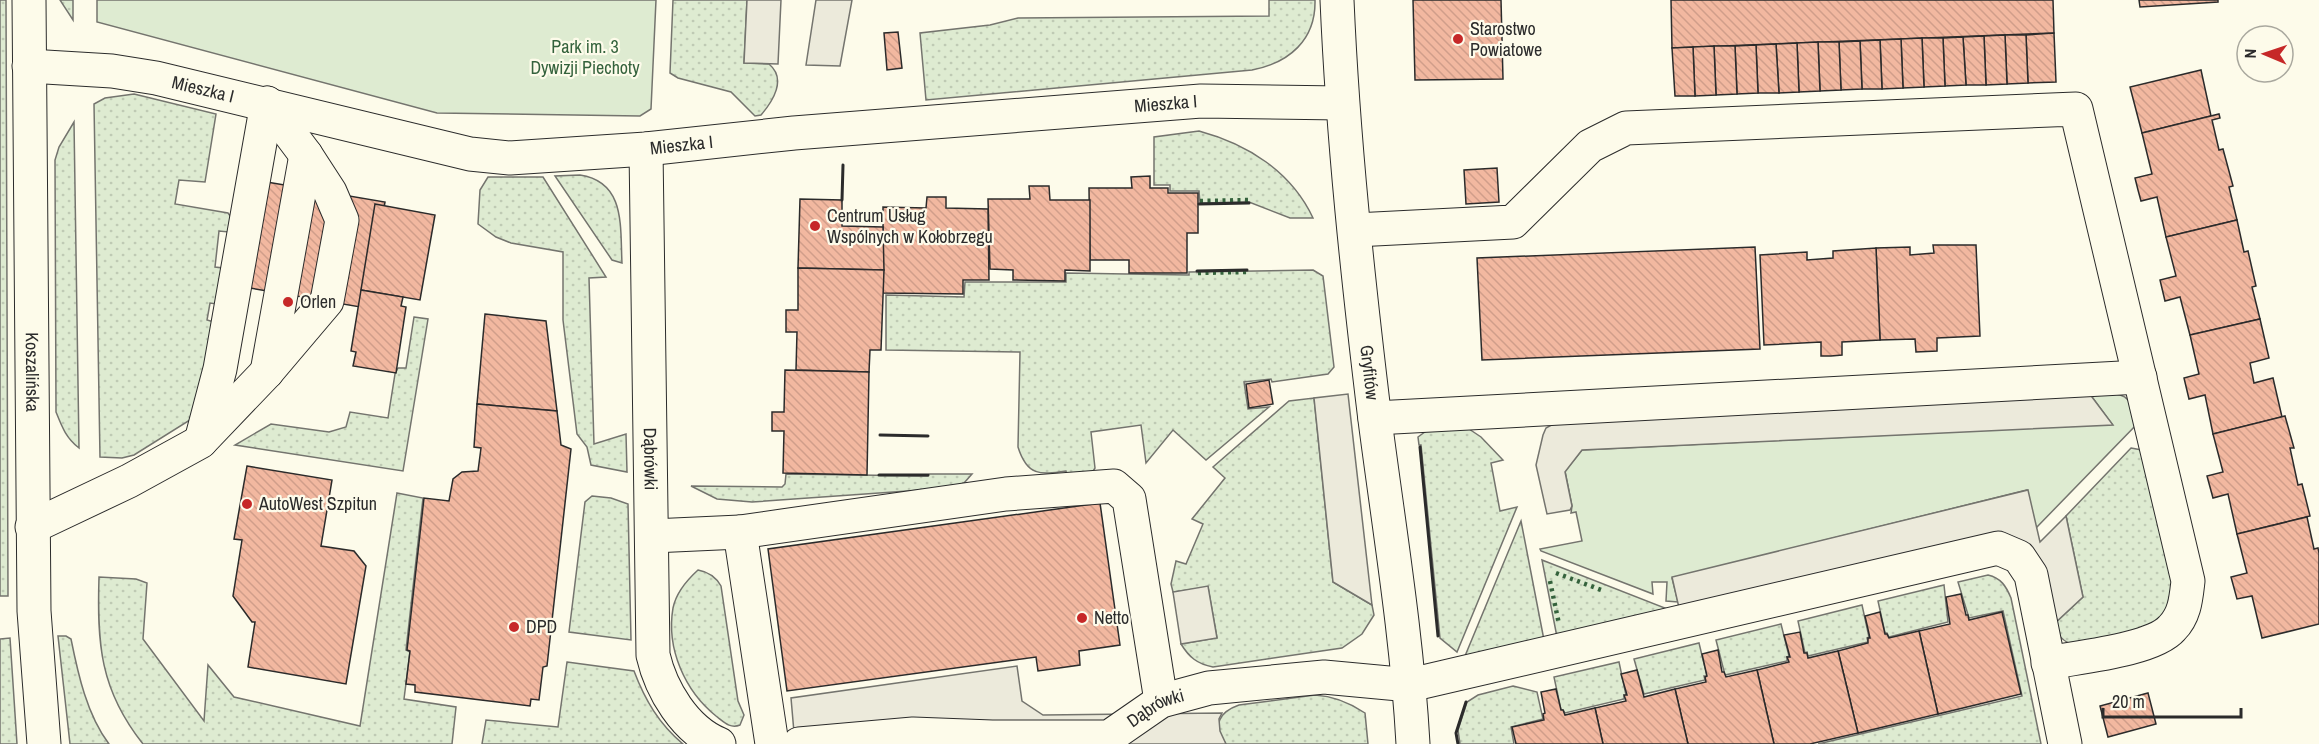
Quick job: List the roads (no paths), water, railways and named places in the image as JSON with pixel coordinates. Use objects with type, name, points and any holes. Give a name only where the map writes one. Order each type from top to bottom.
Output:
[{"type":"street","name":"Koszalińska","points":[[29,0],[34,631],[44,744]]},
{"type":"street","name":"Gryfitów","points":[[1337,0],[1341,103],[1375,418],[1410,685],[1413,744]]},
{"type":"street","name":"Mieszka I","points":[[29,66],[112,71],[156,78],[267,103],[470,154],[510,158],[646,149],[805,132],[1201,101],[1341,103]]},
{"type":"street","points":[[32,527],[129,481],[200,442],[266,373],[327,302],[342,220],[330,192],[267,103]]},
{"type":"street","points":[[200,442],[220,369],[267,103]]},
{"type":"street","points":[[1355,230],[1513,222],[1590,146],[1626,128],[2076,109],[2188,581],[2185,607],[2173,628],[2158,639],[2142,645],[2048,663]]},
{"type":"street","name":"Dąbrówki","points":[[646,149],[652,641],[657,669],[676,707],[710,740],[719,744]]},
{"type":"street","points":[[266,373],[306,155]]},
{"type":"street","points":[[1375,418],[2140,377]]},
{"type":"street","points":[[652,536],[740,532],[1006,494],[1114,486],[1129,499],[1161,701]]},
{"type":"street","points":[[740,532],[772,744]]},
{"type":"street","name":"Dąbrówki","points":[[799,744],[913,734],[991,740],[1109,736],[1161,701],[1209,688],[1324,677],[1410,685],[1998,548],[2019,557],[2031,575],[2065,744]]},
{"type":"place","name":"Starostwo Powiatowe","points":[[1458,39]]},
{"type":"place","name":"Centrum Usług Wspólnych w Kołobrzegu","points":[[815,226]]},
{"type":"place","name":"Orlen","points":[[288,302]]},
{"type":"place","name":"AutoWest Szpitun","points":[[247,504]]},
{"type":"place","name":"Netto","points":[[1082,618]]},
{"type":"place","name":"DPD","points":[[514,627]]},
{"type":"park label","name":"Park im. 3 Dywizji Piechoty","points":[[585,57]]}]
